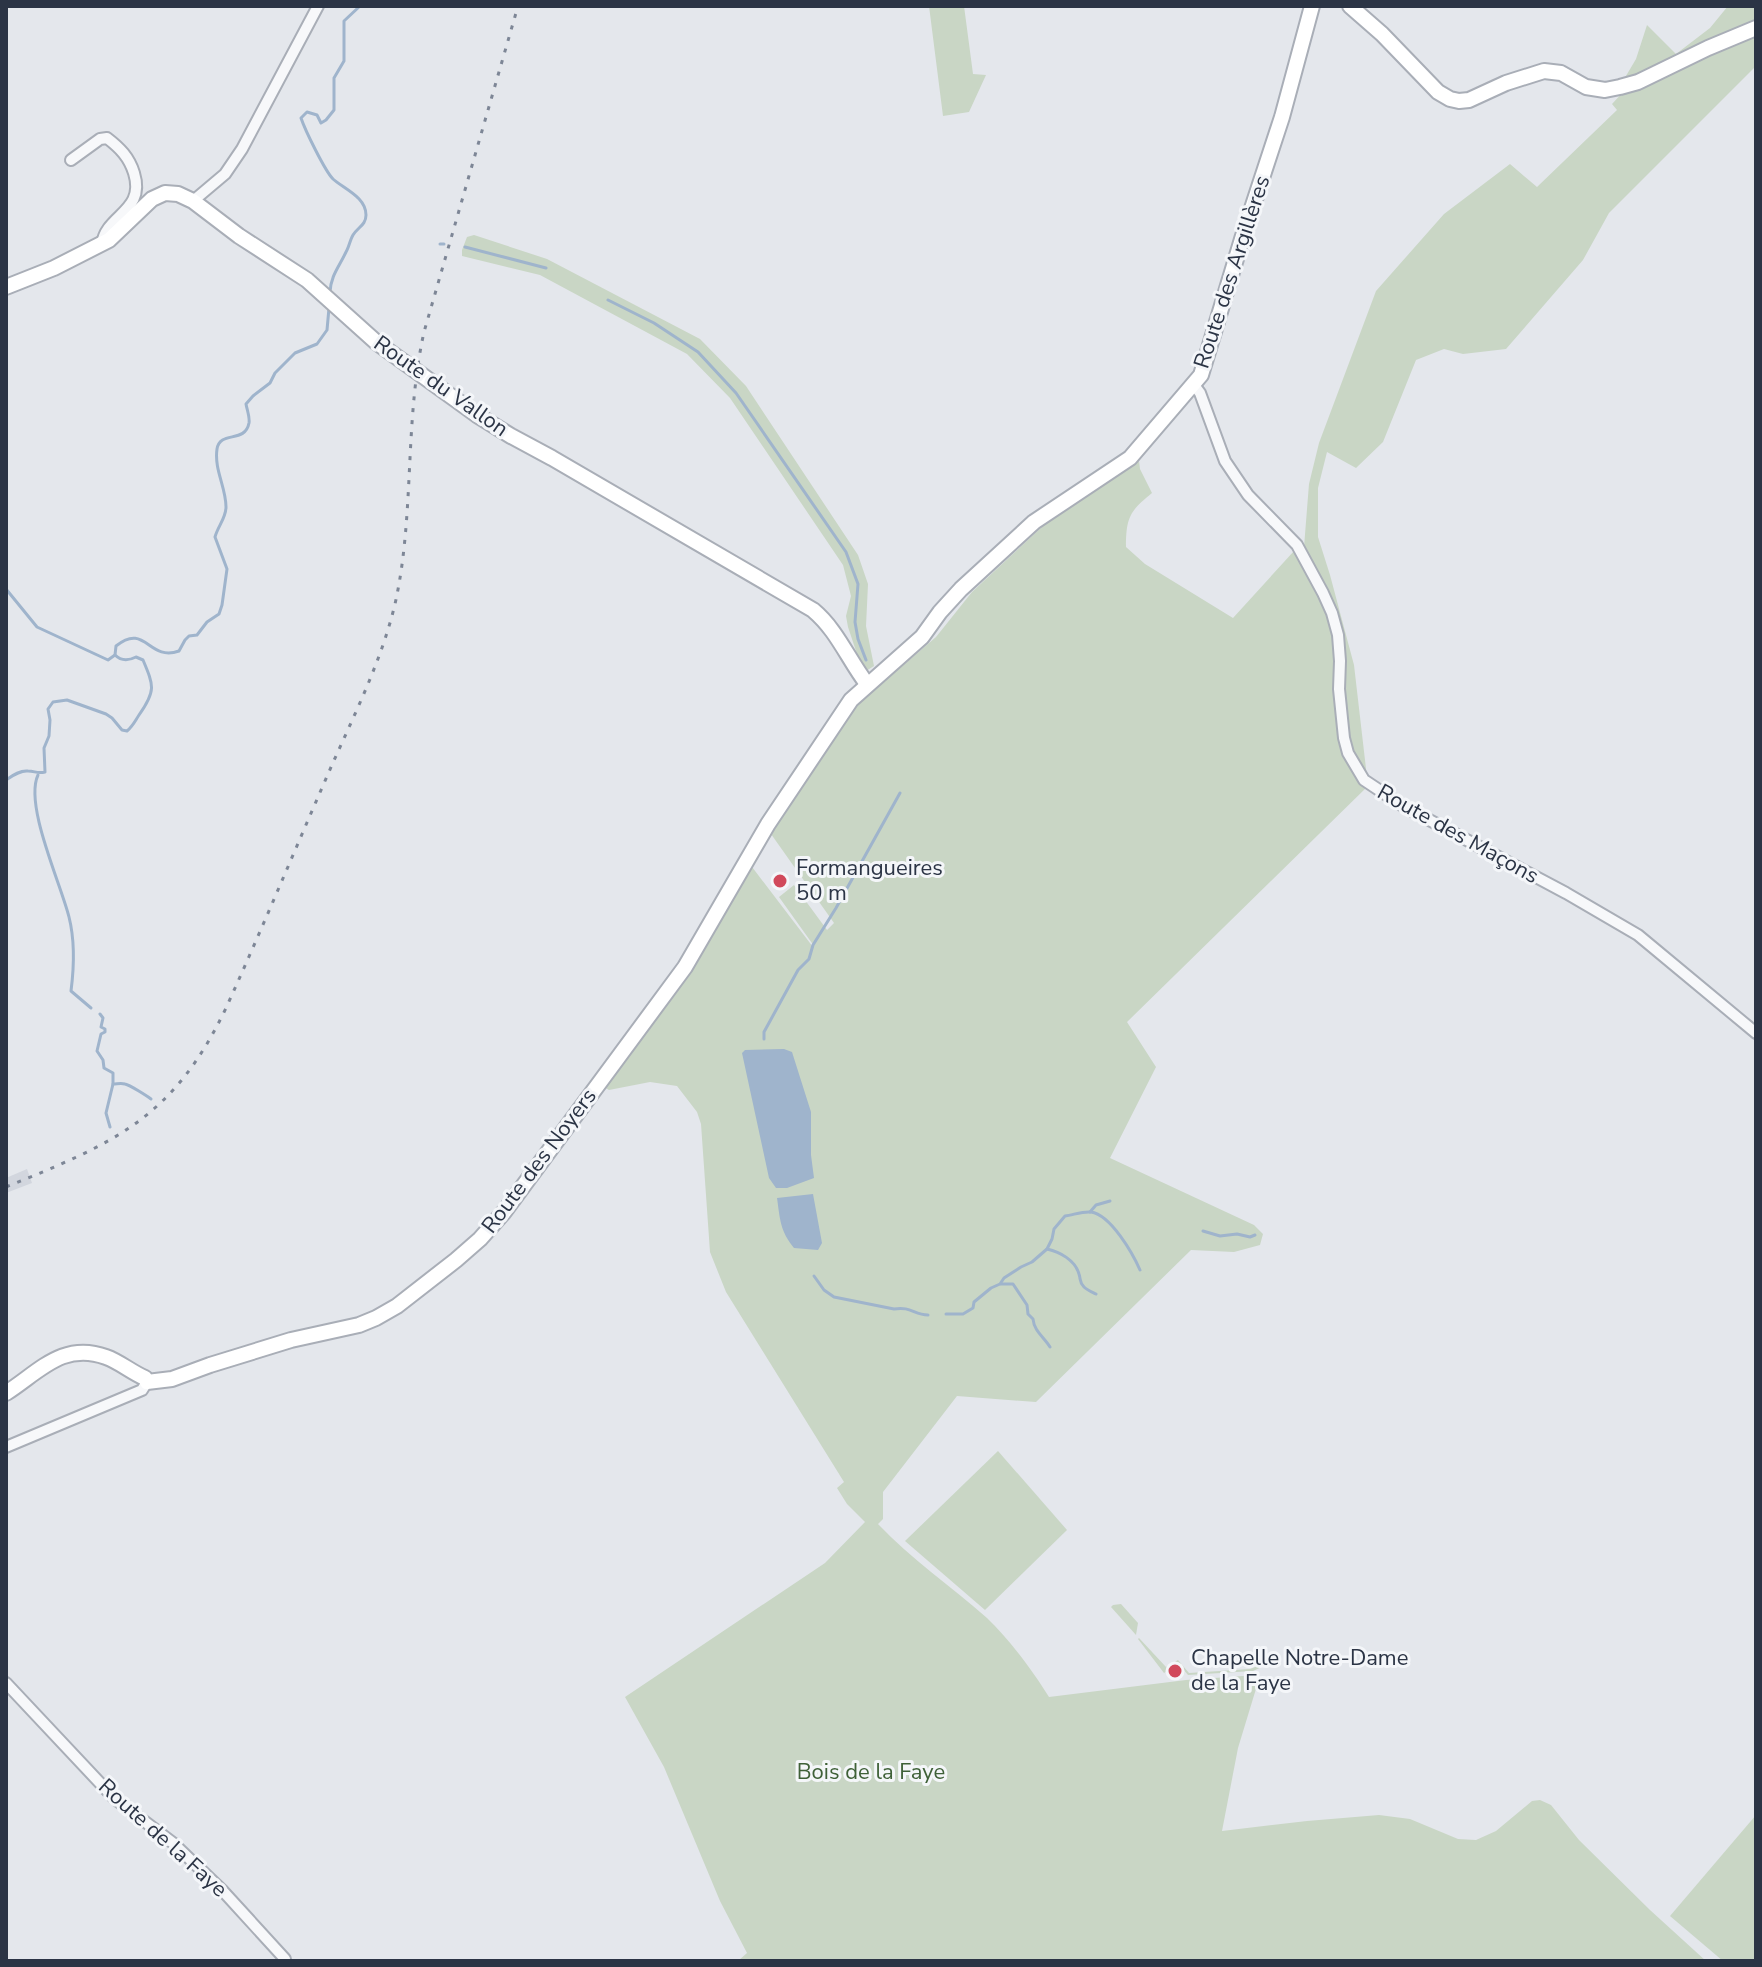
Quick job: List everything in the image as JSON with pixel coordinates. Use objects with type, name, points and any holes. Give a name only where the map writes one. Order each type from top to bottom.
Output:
[{"type":"street","points":[[6,287],[102,244],[120,231],[146,203],[159,195],[178,194],[193,201],[225,174],[242,149],[318,6]]},
{"type":"street","name":"Route des Argillères","points":[[867,684],[922,637],[961,589],[1034,522],[1130,458],[1194,385],[1205,367],[1282,117],[1312,6]]},
{"type":"street","points":[[1350,6],[1438,92],[1459,101],[1544,71],[1561,73],[1586,87],[1605,90],[1620,87],[1638,82],[1756,28]]},
{"type":"street","points":[[71,160],[100,139],[107,138],[125,153],[132,168],[137,184],[136,194],[106,231],[102,244]]},
{"type":"street","name":"Route du Vallon","points":[[193,201],[239,236],[296,272],[376,342],[500,429],[813,610],[835,632],[867,684]]},
{"type":"street","name":"Route des Maçons","points":[[1194,385],[1200,393],[1225,461],[1237,480],[1297,545],[1332,613],[1338,635],[1344,738],[1348,753],[1364,780],[1403,806],[1629,930],[1670,960],[1756,1033]]},
{"type":"street","name":"Route des Noyers","points":[[147,1382],[172,1379],[291,1340],[359,1325],[376,1318],[397,1306],[480,1239],[504,1212],[685,967],[768,824],[841,713],[867,684]]},
{"type":"street","points":[[6,1393],[54,1359],[78,1353],[109,1358],[147,1382],[142,1390],[6,1447]]},
{"type":"street","name":"Route de la Faye","points":[[6,1683],[115,1799],[173,1843],[222,1890],[285,1959]]},
{"type":"shaded area","points":[[27,1169],[32,1183],[6,1193],[6,1178]]},
{"type":"green space","points":[[929,6],[964,6],[973,74],[986,75],[969,112],[943,116]]},
{"type":"green space","points":[[1728,6],[1756,6],[1756,23],[1623,81],[1636,59],[1647,25],[1676,54],[1710,28]]},
{"type":"green space","name":"Bois de la Faye","points":[[1756,32],[1756,66],[1609,213],[1583,260],[1506,349],[1463,354],[1444,349],[1416,360],[1383,442],[1356,468],[1327,452],[1318,488],[1318,537],[1354,665],[1368,786],[1127,1022],[1156,1067],[1110,1158],[1254,1225],[1263,1234],[1260,1245],[1234,1252],[1191,1250],[1036,1402],[957,1396],[883,1492],[883,1519],[878,1524],[995,1626],[1049,1697],[1186,1680],[1257,1675],[1259,1679],[1238,1748],[1222,1831],[1379,1815],[1410,1819],[1458,1839],[1476,1840],[1496,1831],[1532,1801],[1540,1800],[1551,1805],[1579,1840],[1706,1961],[738,1961],[747,1953],[720,1901],[664,1767],[625,1697],[825,1563],[865,1522],[847,1504],[837,1488],[844,1482],[726,1292],[710,1252],[701,1124],[697,1112],[677,1086],[650,1082],[609,1090],[604,1087],[749,863],[813,947],[779,897],[794,885],[827,930],[834,923],[771,834],[856,706],[936,637],[972,592],[1044,525],[1139,461],[1152,493],[1131,516],[1126,547],[1145,564],[1233,618],[1294,551],[1316,593],[1322,584],[1304,547],[1309,484],[1319,443],[1376,291],[1444,214],[1510,164],[1537,187],[1617,110],[1612,104],[1625,90]]},
{"type":"green space","points":[[474,235],[547,259],[700,339],[746,386],[858,555],[868,584],[866,626],[874,666],[866,671],[861,666],[848,627],[846,616],[851,596],[843,565],[730,398],[687,354],[540,275],[462,256],[467,237]]},
{"type":"green space","points":[[998,1451],[1067,1530],[985,1610],[905,1541]]},
{"type":"green space","points":[[1121,1604],[1138,1623],[1136,1635],[1111,1607]]},
{"type":"green space","points":[[1139,1638],[1166,1667],[1178,1660],[1189,1673],[1264,1666],[1253,1671],[1188,1675],[1178,1663],[1164,1673]]},
{"type":"green space","points":[[1756,1815],[1756,1957],[1753,1961],[1723,1961],[1670,1916]]},
{"type":"water","points":[[784,1049],[792,1052],[811,1112],[814,1178],[787,1188],[776,1188],[769,1178],[742,1053],[745,1050]]},
{"type":"water","points":[[813,1194],[822,1243],[818,1250],[794,1248],[783,1230],[777,1198]]},
{"type":"waterway","points":[[330,292],[352,237],[366,215],[358,198],[329,175],[301,118],[307,112],[317,115],[321,123],[334,110],[334,78],[344,61],[344,21],[360,6]]},
{"type":"waterway","points":[[465,247],[546,268]]},
{"type":"waterway","points":[[608,300],[654,323],[698,352],[736,393],[846,552],[858,584],[855,622],[866,660]]},
{"type":"waterway","points":[[6,780],[22,771],[45,772],[44,748],[50,720],[48,709],[53,702],[67,700],[106,714],[122,730],[127,731],[131,727],[151,694],[151,682],[143,660],[120,658],[115,655],[116,646],[134,638],[160,651],[179,651],[189,636],[197,635],[207,622],[219,614],[227,569],[215,537],[226,507],[217,464],[219,443],[247,429],[246,404],[270,383],[275,373],[295,353],[317,344],[327,330],[329,308]]},
{"type":"waterway","points":[[6,589],[37,627],[108,660],[115,655]]},
{"type":"waterway","points":[[38,775],[35,788],[40,824],[71,926],[71,991],[91,1008]]},
{"type":"waterway","points":[[764,1039],[764,1032],[798,970],[809,959],[813,945],[900,793]]},
{"type":"waterway","points":[[100,1014],[103,1018],[101,1027],[105,1032],[101,1034],[97,1051],[104,1068],[113,1073],[106,1113],[110,1127]]},
{"type":"waterway","points":[[113,1084],[127,1085],[151,1099]]},
{"type":"waterway","points":[[1090,1212],[1096,1205],[1110,1201]]},
{"type":"waterway","points":[[946,1314],[963,1314],[973,1308],[974,1302],[991,1288],[1032,1262],[1047,1249],[1054,1229],[1065,1216],[1091,1212],[1106,1220],[1127,1245],[1140,1270]]},
{"type":"waterway","points":[[1203,1231],[1220,1236],[1255,1235]]},
{"type":"waterway","points":[[1047,1249],[1071,1261],[1082,1285],[1096,1294]]},
{"type":"waterway","points":[[814,1276],[824,1290],[834,1297],[928,1315]]},
{"type":"waterway","points":[[1001,1284],[1013,1284],[1027,1305],[1028,1314],[1037,1330],[1050,1347]]},
{"type":"railway","points":[[6,1187],[78,1156],[137,1123],[162,1102],[184,1077],[206,1046],[226,1008],[365,690],[389,626],[401,570],[414,400],[424,332],[518,6]]},
{"type":"place","name":"Formangueires 50 m","points":[[780,881]]},
{"type":"place","name":"Chapelle Notre-Dame de la Faye","points":[[1175,1671]]}]
